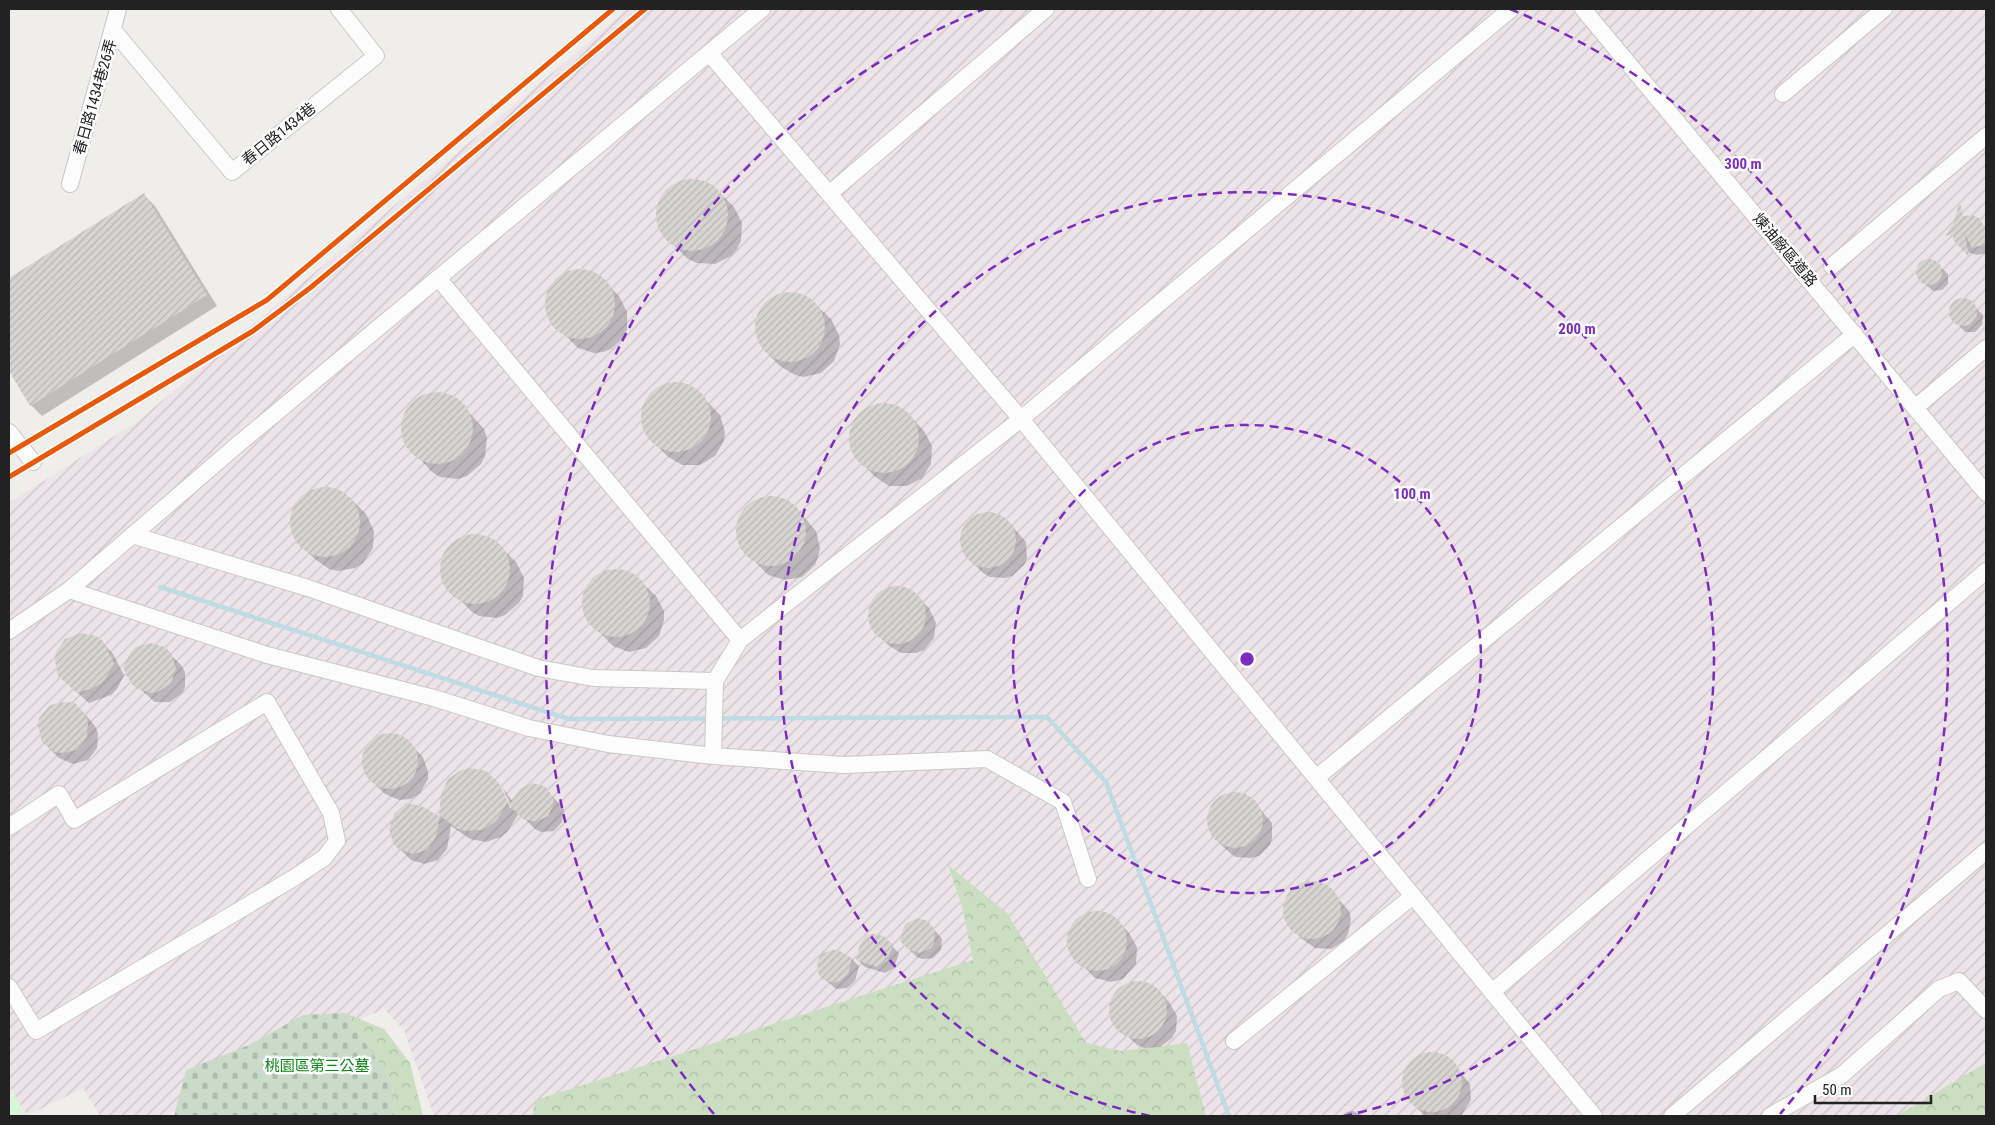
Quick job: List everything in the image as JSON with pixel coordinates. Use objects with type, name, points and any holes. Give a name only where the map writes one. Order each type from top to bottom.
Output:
[{"type":"lane","name":"春日路1434巷26弄","points":[[70,184],[118,9]]},
{"type":"lane","name":"春日路1434巷","points":[[113,30],[232,172],[376,56],[339,9]]},
{"type":"lane","points":[[9,631],[69,590],[438,278],[762,9]]},
{"type":"lane","points":[[829,194],[1046,9]]},
{"type":"lane","points":[[713,756],[715,682],[740,640],[1021,419],[1510,9]]},
{"type":"lane","name":"煉油廠區道路","points":[[1583,9],[1986,493]]},
{"type":"lane","points":[[1783,94],[1884,9]]},
{"type":"lane","points":[[709,53],[1021,419],[1594,1116]]},
{"type":"lane","points":[[1832,266],[1986,136]]},
{"type":"lane","points":[[438,278],[740,640]]},
{"type":"lane","points":[[1316,778],[1855,334]]},
{"type":"lane","points":[[1916,407],[1986,348]]},
{"type":"lane","points":[[9,432],[33,462]]},
{"type":"lane","points":[[132,535],[308,588],[538,668],[593,678],[715,682]]},
{"type":"lane","points":[[1492,992],[1986,571]]},
{"type":"lane","points":[[69,590],[267,655],[434,698],[530,728],[608,744],[713,756],[844,765],[986,759],[1063,802],[1088,879]]},
{"type":"lane","points":[[9,827],[59,794],[74,820],[267,702],[331,813],[337,841],[324,858],[292,879],[36,1031],[9,987]]},
{"type":"lane","points":[[1672,1116],[1986,852]]},
{"type":"lane","points":[[1234,1041],[1413,896]]},
{"type":"lane","points":[[1770,1116],[1842,1075],[1939,990],[1959,981],[1986,1010]]},
{"type":"shaded area","points":[[628,9],[1986,9],[1986,1116],[434,1116],[404,1030],[384,1009],[353,1022],[165,1116],[100,1116],[83,1088],[27,1116],[9,1087],[9,503],[138,421]]},
{"type":"green space","points":[[948,865],[1007,913],[1086,1043],[1121,1051],[1187,1043],[1206,1116],[532,1116],[536,1100],[973,960],[962,906]]},
{"type":"green space","points":[[345,1013],[384,1029],[410,1063],[423,1116],[394,1116],[392,1082]]},
{"type":"green space","name":"桃園區第三公墓","points":[[345,1013],[392,1082],[394,1116],[174,1116],[186,1070],[249,1045],[303,1015]]},
{"type":"green space","points":[[1984,1064],[1986,1067],[1986,1116],[1897,1116]]},
{"type":"green space","points":[[9,1087],[27,1116],[9,1116]]},
{"type":"building","points":[[692,179],[712,185],[722,195],[728,215],[722,235],[712,245],[692,251],[672,245],[662,235],[656,215],[662,195],[672,185]]},
{"type":"building","points":[[144,193],[207,295],[30,406],[9,371],[9,278]]},
{"type":"building","points":[[1960,201],[1963,216],[1973,215],[1979,218],[1985,228],[1986,244],[1972,248],[1965,234],[1969,257],[1954,241],[1952,234],[1945,236],[1953,224]]},
{"type":"building","points":[[1929,259],[1938,263],[1942,272],[1938,281],[1929,285],[1920,281],[1916,272],[1920,263]]},
{"type":"building","points":[[580,269],[599,275],[609,285],[615,304],[609,323],[599,333],[580,339],[561,333],[551,323],[545,304],[551,285],[561,275]]},
{"type":"building","points":[[797,292],[810,298],[819,307],[823,313],[825,327],[823,341],[815,352],[804,360],[783,362],[776,360],[765,352],[757,341],[755,320],[757,313],[765,302],[776,294]]},
{"type":"building","points":[[1963,298],[1973,302],[1977,312],[1973,322],[1963,326],[1953,322],[1949,312],[1953,302]]},
{"type":"building","points":[[676,382],[689,385],[701,392],[708,404],[711,417],[708,430],[701,442],[689,449],[676,452],[663,449],[651,442],[644,430],[641,417],[644,404],[651,392],[663,385]]},
{"type":"building","points":[[444,392],[463,402],[471,414],[473,428],[471,442],[463,454],[451,462],[430,464],[411,454],[403,442],[401,421],[411,402],[423,394]]},
{"type":"building","points":[[884,403],[897,406],[909,413],[916,425],[919,438],[916,451],[909,463],[897,470],[884,473],[871,470],[859,463],[852,451],[849,438],[852,425],[859,413],[871,406]]},
{"type":"building","points":[[318,487],[332,487],[345,493],[354,502],[360,515],[358,535],[350,547],[332,557],[318,557],[305,551],[296,542],[290,529],[290,515],[296,502],[305,493]]},
{"type":"building","points":[[771,496],[784,499],[796,506],[803,518],[806,531],[803,544],[796,556],[784,563],[771,566],[758,563],[746,556],[739,544],[736,531],[739,518],[746,506],[758,499]]},
{"type":"building","points":[[982,512],[994,512],[1004,516],[1012,524],[1016,540],[1012,556],[1004,564],[994,568],[982,568],[972,564],[964,556],[960,546],[960,534],[964,524],[972,516]]},
{"type":"building","points":[[475,534],[488,537],[500,544],[507,556],[510,569],[507,582],[500,594],[488,601],[475,604],[462,601],[450,594],[443,582],[440,569],[443,556],[450,544],[462,537]]},
{"type":"building","points":[[609,569],[623,569],[635,574],[645,584],[650,596],[650,610],[645,622],[635,632],[623,637],[609,637],[597,632],[587,622],[582,610],[582,596],[587,584],[597,574]]},
{"type":"building","points":[[897,586],[908,588],[921,599],[926,615],[924,626],[913,639],[897,644],[886,642],[873,631],[868,615],[870,604],[881,591]]},
{"type":"building","points":[[81,633],[96,636],[103,641],[114,663],[106,678],[100,684],[77,693],[58,676],[55,660],[56,652],[65,639]]},
{"type":"building","points":[[151,643],[165,647],[171,653],[176,668],[171,683],[158,692],[151,693],[136,688],[123,668],[130,653],[136,647]]},
{"type":"building","points":[[74,702],[85,714],[88,721],[87,737],[77,750],[62,753],[54,752],[42,742],[38,726],[39,718],[49,706],[57,703]]},
{"type":"building","points":[[390,733],[401,735],[410,741],[416,750],[418,761],[416,772],[410,781],[401,787],[390,789],[379,787],[370,781],[364,772],[362,761],[364,750],[370,741],[379,735]]},
{"type":"building","points":[[470,768],[486,771],[498,782],[508,802],[496,821],[482,830],[466,831],[458,829],[440,816],[436,837],[427,850],[413,854],[398,849],[393,843],[389,829],[394,814],[406,803],[421,806],[439,816],[441,794],[448,779],[461,770]]},
{"type":"building","points":[[532,783],[545,786],[553,797],[554,804],[548,816],[536,822],[523,819],[509,805],[520,789]]},
{"type":"building","points":[[1235,792],[1246,794],[1255,800],[1261,809],[1263,820],[1261,831],[1255,840],[1246,846],[1235,848],[1224,846],[1215,840],[1209,831],[1207,820],[1209,809],[1215,800],[1224,794]]},
{"type":"building","points":[[1312,881],[1323,883],[1336,894],[1341,910],[1339,921],[1328,934],[1312,939],[1301,937],[1288,926],[1283,910],[1285,899],[1296,886]]},
{"type":"building","points":[[1097,911],[1114,916],[1122,924],[1127,941],[1122,958],[1114,966],[1097,971],[1080,966],[1072,958],[1067,941],[1072,924],[1080,916]]},
{"type":"building","points":[[917,918],[928,921],[935,931],[934,943],[931,948],[920,953],[909,950],[900,941],[906,924]]},
{"type":"building","points":[[867,935],[884,936],[893,945],[887,961],[877,967],[856,960],[860,944]]},
{"type":"building","points":[[838,950],[852,958],[848,974],[840,981],[834,983],[823,980],[819,975],[817,964],[821,954]]},
{"type":"building","points":[[1138,981],[1154,986],[1162,994],[1167,1010],[1162,1026],[1154,1034],[1138,1039],[1122,1034],[1114,1026],[1109,1010],[1114,994],[1122,986]]},
{"type":"building","points":[[1432,1052],[1449,1057],[1457,1065],[1462,1082],[1457,1099],[1449,1107],[1432,1112],[1415,1107],[1407,1099],[1402,1082],[1407,1065],[1415,1057]]},
{"type":"waterway","points":[[160,587],[569,719],[1047,717],[1106,782],[1229,1116]]},
{"type":"cycle path","points":[[9,453],[267,300],[613,9]]},
{"type":"cycle path","points":[[9,477],[253,331],[310,288],[645,9]]}]
